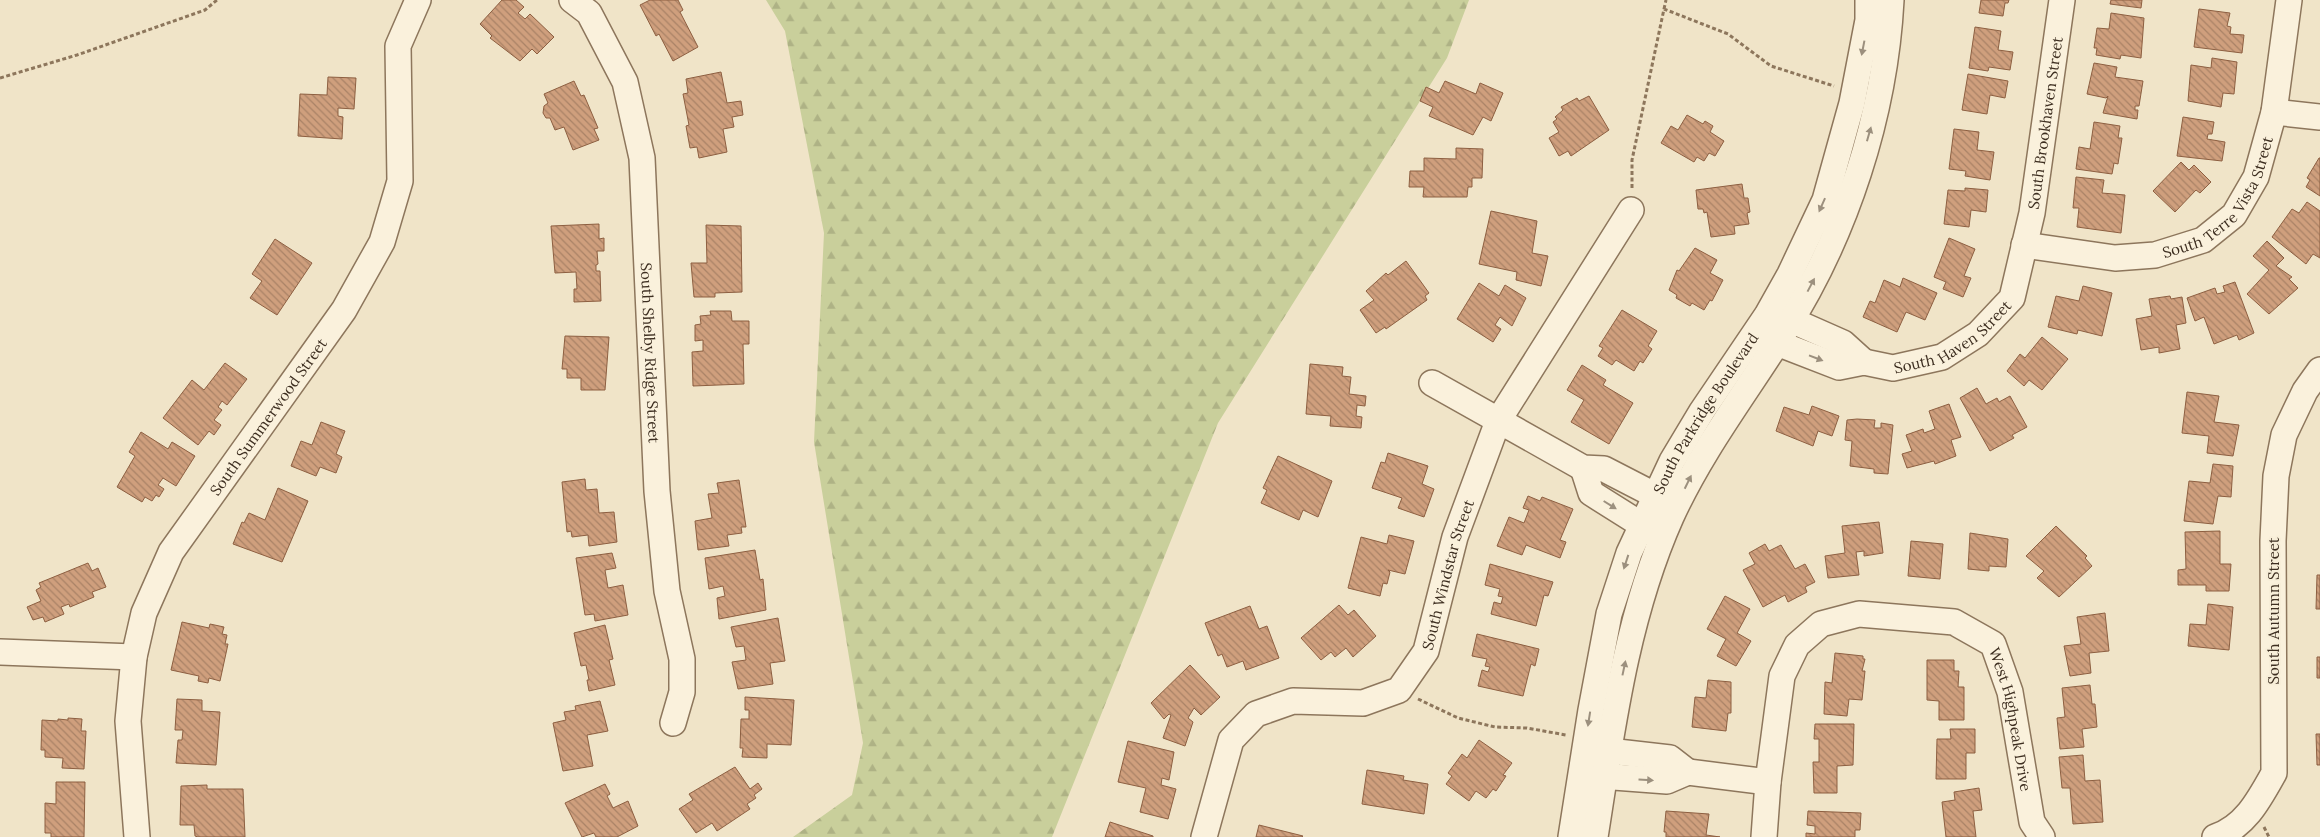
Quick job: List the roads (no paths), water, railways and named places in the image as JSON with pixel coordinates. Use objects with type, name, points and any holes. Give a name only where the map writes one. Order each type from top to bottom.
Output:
[{"type":"street","name":"South Summerwood Street","points":[[137,837],[128,721],[134,656],[144,613],[171,552],[344,310],[382,242],[400,181],[398,46],[418,0]]},
{"type":"street","name":"South Shelby Ridge Street","points":[[572,0],[589,13],[626,82],[642,158],[656,491],[667,591],[682,659],[682,692],[673,723]]},
{"type":"street","name":"South Parkridge Boulevard","points":[[1775,324],[1825,200],[1854,93],[1868,20],[1868,0]]},
{"type":"street","name":"South Parkridge Boulevard","points":[[1592,746],[1663,538],[1672,461],[1702,411],[1775,324],[1812,284],[1849,202],[1876,108],[1890,25],[1891,0]]},
{"type":"street","name":"South Brookhaven Street","points":[[2024,246],[2032,213],[2062,0]]},
{"type":"street","name":"South Terre Vista Street","points":[[2024,246],[2115,258],[2155,255],[2203,240],[2234,215],[2256,177],[2274,112],[2289,0]]},
{"type":"street","points":[[2274,112],[2320,117]]},
{"type":"street","name":"South Windstar Street","points":[[1204,837],[1231,740],[1256,714],[1293,701],[1363,702],[1399,690],[1426,651],[1455,537],[1498,421],[1631,210]]},
{"type":"street","name":"South Haven Street","points":[[1775,324],[1839,367],[1864,362],[1893,368],[1942,357],[1978,334],[2012,298],[2024,246]]},
{"type":"street","name":"South Autumn Street","points":[[2215,837],[2230,832],[2256,807],[2274,773],[2273,541],[2276,476],[2284,435],[2305,391],[2320,370]]},
{"type":"street","points":[[1432,383],[1583,468],[1604,469],[1666,501]]},
{"type":"street","points":[[1583,468],[1591,493],[1663,538]]},
{"type":"street","name":"South Parkridge Boulevard","points":[[1595,837],[1591,776],[1592,746],[1609,614],[1629,553],[1642,525],[1666,501]]},
{"type":"street","name":"West Highpeak Drive","points":[[1764,837],[1768,782],[1782,676],[1797,645],[1821,624],[1859,614],[1954,622],[1993,644],[2010,692],[2032,822],[2042,837]]},
{"type":"street","points":[[0,652],[134,656]]},
{"type":"street","points":[[1592,746],[1670,758],[1688,772]]},
{"type":"street","points":[[1591,776],[1667,781],[1688,772],[1768,782]]},
{"type":"street","name":"South Parkridge Boulevard","points":[[1571,837],[1591,776]]}]
